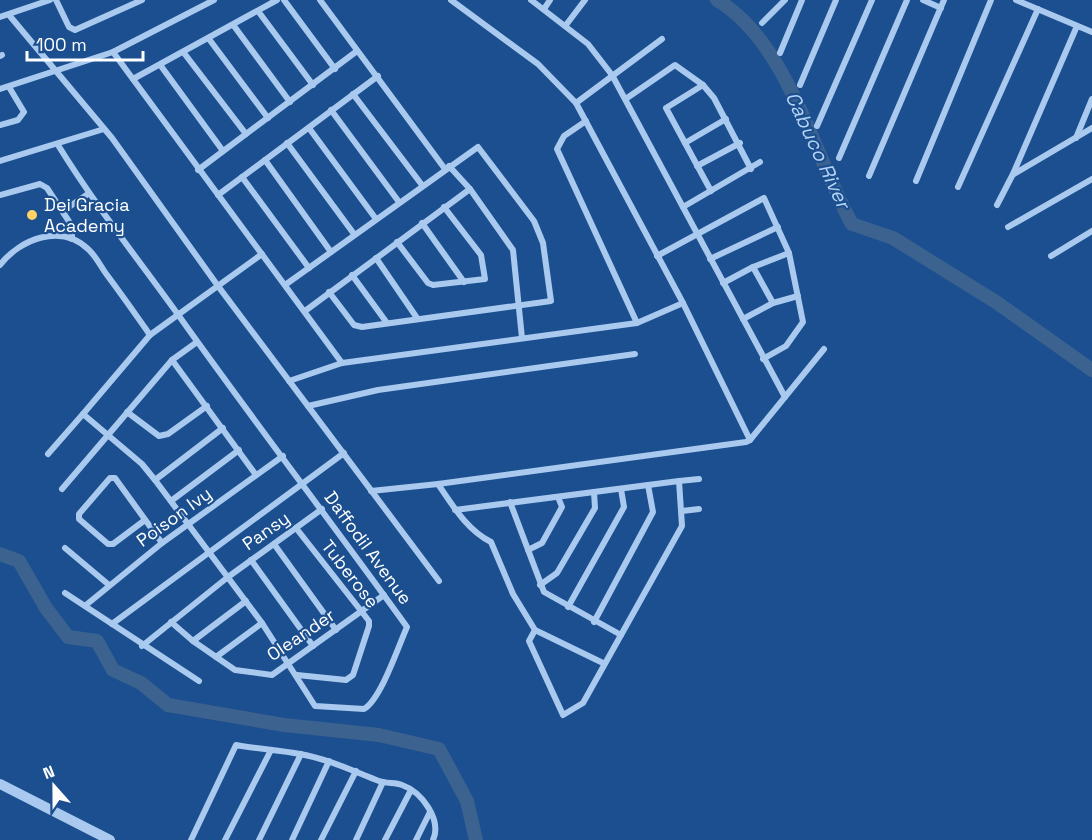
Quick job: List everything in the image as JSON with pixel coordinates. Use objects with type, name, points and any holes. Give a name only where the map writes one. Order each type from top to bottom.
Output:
[{"type":"street","points":[[0,17],[50,0]]},
{"type":"street","points":[[56,0],[69,27],[75,30],[142,0]]},
{"type":"street","points":[[0,89],[56,73],[113,52],[214,0]]},
{"type":"street","points":[[133,79],[234,26],[277,0]]},
{"type":"street","points":[[284,0],[335,69]]},
{"type":"street","points":[[320,0],[447,167],[470,189],[513,250],[522,338]]},
{"type":"street","points":[[451,0],[538,64],[576,103],[683,303],[750,440]]},
{"type":"street","points":[[531,0],[588,44],[627,98],[710,259],[785,397]]},
{"type":"street","points":[[544,9],[550,0]]},
{"type":"street","points":[[566,25],[585,0]]},
{"type":"street","points":[[762,23],[785,0]]},
{"type":"street","points":[[780,53],[802,0]]},
{"type":"street","points":[[800,85],[836,0]]},
{"type":"street","points":[[817,126],[872,0]]},
{"type":"street","points":[[839,158],[907,0]]},
{"type":"street","points":[[923,0],[941,8]]},
{"type":"street","points":[[868,176],[944,0]]},
{"type":"street","points":[[916,181],[991,0]]},
{"type":"street","points":[[1016,0],[1092,32]]},
{"type":"street","points":[[958,187],[1038,9]]},
{"type":"street","points":[[258,11],[313,85]]},
{"type":"street","points":[[9,15],[104,129],[439,581]]},
{"type":"street","points":[[234,26],[290,102]]},
{"type":"street","points":[[997,205],[1013,174],[1077,26]]},
{"type":"street","points":[[209,39],[268,118]]},
{"type":"street","points":[[576,103],[662,39]]},
{"type":"street","points":[[198,170],[357,51]]},
{"type":"street","points":[[113,52],[342,363]]},
{"type":"street","points":[[184,53],[246,134]]},
{"type":"street","points":[[627,98],[675,65],[704,85],[740,143],[751,169]]},
{"type":"street","points":[[161,66],[223,151]]},
{"type":"street","points":[[218,195],[378,76]]},
{"type":"street","points":[[704,85],[666,108],[711,191]]},
{"type":"street","points":[[0,126],[18,120],[24,112],[9,87]]},
{"type":"street","points":[[353,94],[422,185]]},
{"type":"street","points":[[1075,138],[1092,99]]},
{"type":"street","points":[[331,110],[399,202]]},
{"type":"street","points":[[685,142],[726,119]]},
{"type":"street","points":[[586,121],[564,136],[557,149],[637,323]]},
{"type":"street","points":[[309,128],[376,219]]},
{"type":"street","points":[[1013,174],[1092,128]]},
{"type":"street","points":[[0,161],[104,129]]},
{"type":"street","points":[[287,143],[354,234]]},
{"type":"street","points":[[697,166],[740,143]]},
{"type":"street","name":"Daffodil Avenue","points":[[58,145],[88,194],[407,627],[370,706],[357,710],[315,706],[297,675]]},
{"type":"street","points":[[285,285],[478,147],[534,221],[543,243],[551,301],[354,326],[329,292]]},
{"type":"street","points":[[265,160],[331,252]]},
{"type":"street","points":[[683,207],[760,162]]},
{"type":"street","points":[[242,177],[309,268]]},
{"type":"street","points":[[1008,227],[1092,179]]},
{"type":"street","points":[[0,195],[40,184],[47,188],[72,226],[72,240]]},
{"type":"street","points":[[305,311],[470,189]]},
{"type":"street","points":[[63,211],[88,194]]},
{"type":"street","points":[[657,256],[764,198],[789,253],[803,322],[786,345],[763,359]]},
{"type":"street","points":[[397,242],[428,283],[485,279],[481,255],[444,207]]},
{"type":"street","points":[[423,223],[464,282]]},
{"type":"street","points":[[710,259],[778,227]]},
{"type":"street","points":[[1051,256],[1092,231]]},
{"type":"street","points":[[0,264],[10,251],[26,242],[46,236],[72,240],[88,249],[150,335]]},
{"type":"street","points":[[723,283],[753,267],[789,253]]},
{"type":"street","points":[[48,454],[150,335],[262,254]]},
{"type":"street","points":[[376,258],[417,318]]},
{"type":"street","points":[[753,267],[772,303]]},
{"type":"street","points":[[352,275],[387,323]]},
{"type":"street","points":[[743,319],[772,303],[798,296]]},
{"type":"street","points":[[289,381],[342,363],[637,323],[683,303]]},
{"type":"street","points":[[62,489],[172,360],[197,342]]},
{"type":"street","points":[[371,491],[438,484],[750,440],[824,349]]},
{"type":"street","points":[[308,406],[378,390],[635,354]]},
{"type":"street","points":[[172,360],[256,474]]},
{"type":"street","points":[[127,412],[159,436],[168,434],[207,406]]},
{"type":"street","points":[[83,414],[142,464],[246,601],[297,675]]},
{"type":"street","points":[[155,480],[223,428]]},
{"type":"street","points":[[171,501],[239,450]]},
{"type":"street","points":[[112,624],[344,453]]},
{"type":"street","name":"Poison Ivy","points":[[86,605],[162,543],[189,526],[283,456]]},
{"type":"street","points":[[145,520],[113,544],[108,544],[79,519],[79,514],[110,478],[115,478],[162,543]]},
{"type":"street","points":[[455,510],[699,479]]},
{"type":"street","points":[[535,630],[529,641],[563,715],[583,703],[603,663],[682,526],[679,482]]},
{"type":"street","points":[[438,484],[455,510],[478,536],[491,542],[513,594],[535,630],[603,663]]},
{"type":"street","points":[[594,622],[653,512],[648,485]]},
{"type":"street","points":[[568,607],[624,507],[621,489]]},
{"type":"street","points":[[540,585],[557,573],[595,508],[594,492]]},
{"type":"street","points":[[528,550],[542,543],[562,507],[558,497]]},
{"type":"street","points":[[510,502],[544,592],[594,622],[621,635]]},
{"type":"street","name":"Pansy","points":[[142,646],[228,577],[322,509]]},
{"type":"street","points":[[682,511],[699,509]]},
{"type":"street","name":"Tuberose","points":[[296,528],[369,621],[353,675],[346,680],[297,675]]},
{"type":"street","points":[[274,544],[336,630]]},
{"type":"street","points":[[65,548],[109,585]]},
{"type":"street","points":[[251,560],[313,646]]},
{"type":"street","points":[[65,593],[86,605],[142,646],[199,681]]},
{"type":"street","name":"Oleander","points":[[171,622],[192,641],[235,670],[272,675],[384,595]]},
{"type":"street","points":[[192,641],[246,601]]},
{"type":"street","points":[[216,657],[262,623]]},
{"type":"street","points":[[191,840],[236,746],[301,754],[329,761],[383,782],[400,784],[419,796],[430,812],[436,827],[433,840]]},
{"type":"street","points":[[225,840],[271,750]]},
{"type":"street","points":[[260,840],[301,754]]},
{"type":"street","points":[[292,840],[329,761]]},
{"type":"street","points":[[321,840],[356,771]]},
{"type":"street","points":[[356,840],[383,782]]},
{"type":"street","points":[[0,784],[97,837],[110,840]]},
{"type":"street","points":[[386,840],[411,790]]},
{"type":"street","points":[[416,840],[430,812]]},
{"type":"waterway","name":"Cabuco River","points":[[717,0],[742,19],[763,43],[781,71],[852,224],[893,238],[996,302],[1092,370]]},
{"type":"waterway","points":[[0,554],[19,561],[46,608],[68,637],[97,641],[113,670],[141,683],[168,705],[284,725],[379,735],[439,749],[467,801],[476,840]]},
{"type":"place","name":"Dei Gracia Academy","points":[[32,215]]}]
